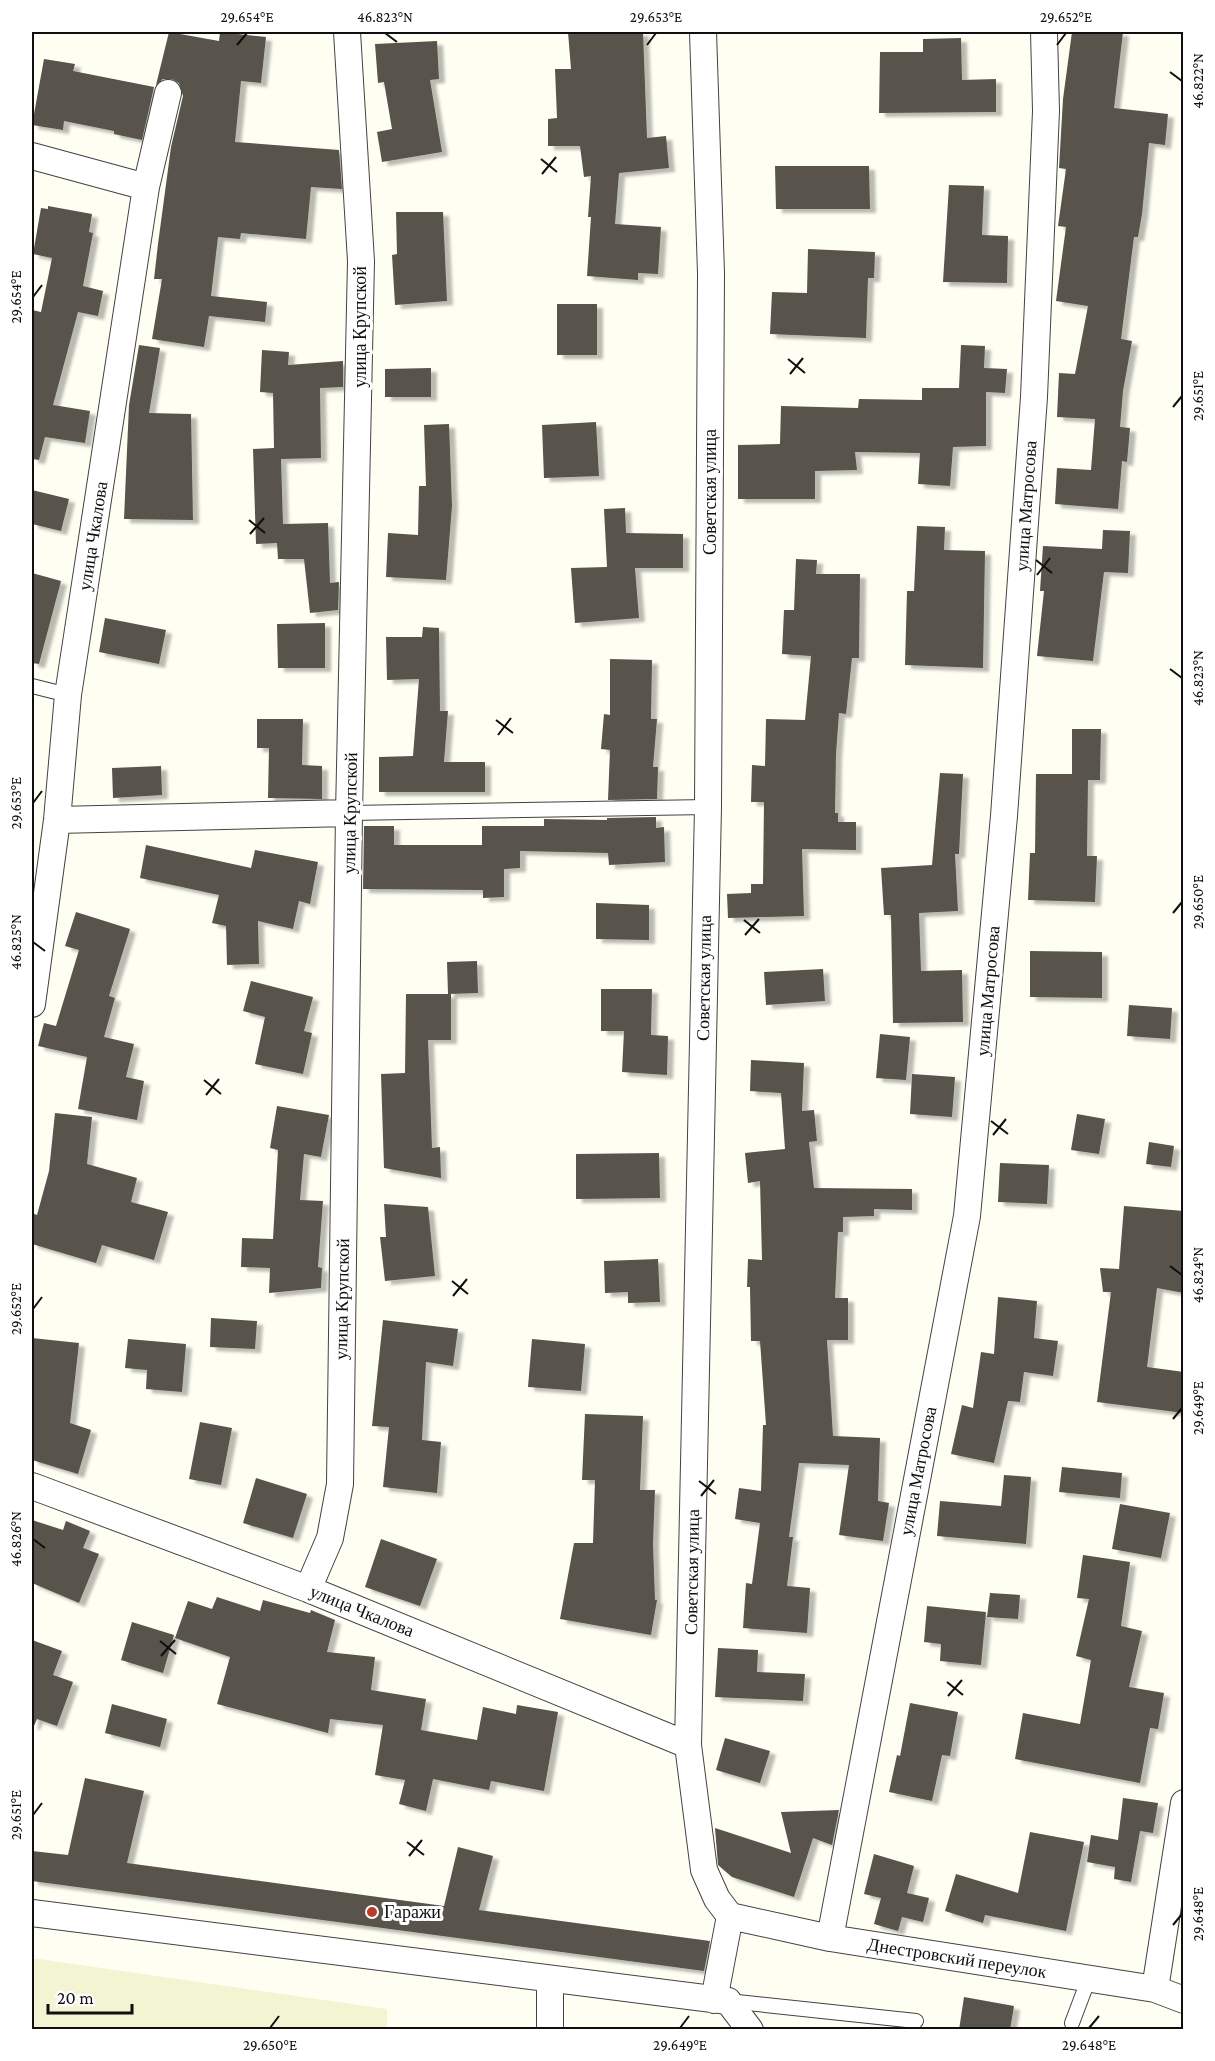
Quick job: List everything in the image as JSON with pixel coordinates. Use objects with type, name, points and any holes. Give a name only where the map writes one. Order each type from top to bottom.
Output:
[{"type":"street","name":"улица Крупской","points":[[308,1589],[330,1538],[340,1484],[349,813],[361,261],[347,32]]},
{"type":"street","name":"Советская улица","points":[[704,32],[711,273],[708,807],[688,1745],[704,1870],[717,1899],[730,1916]]},
{"type":"street","name":"улица Матросова","points":[[830,1938],[967,1216],[1004,816],[1034,397],[1046,111],[1044,32]]},
{"type":"street","name":"улица Чкалова","points":[[32,1004],[57,820],[68,695],[146,188],[168,93]]},
{"type":"street","points":[[32,156],[146,188]]},
{"type":"street","points":[[57,820],[349,813]]},
{"type":"street","name":"улица Чкалова","points":[[32,1486],[308,1589],[688,1745]]},
{"type":"street","points":[[1155,1989],[1184,1803]]},
{"type":"street","points":[[32,1913],[721,2001],[750,2030]]},
{"type":"street","points":[[721,2001],[730,1916]]},
{"type":"street","name":"Днестровский переулок","points":[[730,1916],[830,1938],[1155,1989],[1184,2000]]},
{"type":"street","points":[[550,1979],[550,2030]]},
{"type":"lane","points":[[32,686],[68,695]]},
{"type":"lane","points":[[349,813],[708,807]]},
{"type":"lane","points":[[1072,2023],[1089,1978]]},
{"type":"lane","points":[[721,2001],[916,2021]]},
{"type":"green space","points":[[32,1958],[387,2009],[387,2029],[32,2029]]},
{"type":"building","points":[[169,32],[219,41],[220,32],[266,37],[261,83],[241,81],[235,142],[339,150],[342,189],[311,187],[306,239],[241,233],[240,239],[218,237],[211,296],[267,302],[265,322],[209,316],[204,347],[152,339],[162,279],[154,279],[158,244],[171,147],[183,96],[179,83],[172,79],[163,79],[156,85]]},
{"type":"building","points":[[568,32],[643,32],[647,138],[666,136],[669,168],[619,173],[615,224],[661,227],[658,274],[638,273],[638,280],[587,276],[591,176],[584,177],[580,146],[548,146],[548,119],[557,118],[555,69],[571,69]]},
{"type":"building","points":[[1072,32],[1123,32],[1114,108],[1168,114],[1165,145],[1149,143],[1142,214],[1138,237],[1134,237],[1121,339],[1132,341],[1123,391],[1120,427],[1130,428],[1127,462],[1122,461],[1118,509],[1055,504],[1057,468],[1091,470],[1095,419],[1057,417],[1059,373],[1075,374],[1088,306],[1056,301],[1066,227],[1058,226],[1066,169],[1059,168],[1063,99]]},
{"type":"building","points":[[961,38],[962,80],[996,79],[996,112],[879,113],[880,52],[923,52],[923,39]]},
{"type":"building","points":[[437,41],[439,79],[430,80],[442,152],[382,162],[377,132],[392,129],[384,82],[378,83],[375,44]]},
{"type":"building","points":[[44,59],[75,64],[73,71],[154,87],[142,140],[114,134],[114,131],[64,121],[63,130],[32,125]]},
{"type":"building","points":[[775,166],[869,166],[870,209],[776,209]]},
{"type":"building","points":[[949,185],[984,186],[982,235],[1008,236],[1007,283],[943,282]]},
{"type":"building","points":[[48,206],[92,214],[89,232],[93,233],[83,286],[103,291],[98,316],[78,312],[53,405],[90,411],[85,443],[45,437],[39,460],[32,459],[32,310],[41,312],[52,258],[33,254],[41,208],[48,209]]},
{"type":"building","points":[[396,212],[443,212],[447,301],[395,305],[392,255],[397,254]]},
{"type":"building","points":[[808,249],[875,252],[874,278],[868,278],[866,338],[770,334],[772,292],[807,293]]},
{"type":"building","points":[[557,304],[597,304],[597,355],[557,355]]},
{"type":"building","points":[[139,345],[160,348],[149,413],[191,414],[193,520],[124,519],[129,405]]},
{"type":"building","points":[[961,345],[985,346],[984,368],[1007,369],[1005,393],[986,392],[986,446],[953,447],[950,486],[918,484],[920,453],[855,452],[857,470],[815,471],[815,499],[738,499],[738,445],[780,444],[781,406],[858,408],[859,399],[922,400],[922,388],[959,388]]},
{"type":"building","points":[[262,350],[289,352],[288,365],[343,361],[343,387],[320,388],[321,458],[281,459],[283,524],[328,523],[330,583],[339,582],[338,610],[310,613],[304,559],[278,559],[277,543],[256,544],[253,449],[274,448],[273,393],[260,392]]},
{"type":"building","points":[[431,368],[431,397],[385,397],[385,369]]},
{"type":"building","points":[[596,422],[599,476],[544,478],[542,425]]},
{"type":"building","points":[[449,424],[452,506],[446,580],[386,577],[388,533],[418,535],[419,486],[426,486],[424,425]]},
{"type":"building","points":[[32,490],[69,499],[61,531],[32,524]]},
{"type":"building","points":[[625,508],[626,533],[683,534],[683,568],[635,568],[639,618],[575,623],[571,568],[607,567],[604,509]]},
{"type":"building","points":[[917,526],[945,527],[944,550],[985,551],[983,668],[905,665],[907,591],[914,591]]},
{"type":"building","points":[[1103,530],[1130,531],[1128,573],[1104,572],[1093,661],[1037,656],[1044,591],[1040,591],[1043,546],[1102,549]]},
{"type":"building","points":[[796,559],[817,560],[816,574],[860,574],[859,658],[852,658],[846,714],[839,713],[835,813],[838,813],[838,822],[856,822],[856,850],[802,849],[804,916],[728,918],[727,894],[751,893],[751,884],[763,884],[764,802],[751,802],[752,765],[765,766],[766,719],[805,720],[811,656],[782,654],[784,610],[794,610]]},
{"type":"building","points":[[32,573],[61,581],[39,664],[32,663]]},
{"type":"building","points":[[105,618],[166,630],[159,664],[99,652]]},
{"type":"building","points":[[325,623],[325,668],[278,668],[277,624]]},
{"type":"building","points":[[423,627],[439,628],[440,711],[448,711],[444,762],[485,762],[485,792],[379,792],[379,757],[413,756],[419,679],[387,680],[386,637],[422,637]]},
{"type":"building","points":[[610,659],[652,660],[651,719],[657,719],[653,767],[658,767],[657,799],[608,800],[610,750],[601,749],[604,714],[610,715]]},
{"type":"building","points":[[257,719],[303,719],[302,765],[322,766],[322,799],[268,798],[269,748],[257,748]]},
{"type":"building","points":[[1072,729],[1101,729],[1100,780],[1088,780],[1087,856],[1097,856],[1095,902],[1028,900],[1030,853],[1035,853],[1036,774],[1072,774]]},
{"type":"building","points":[[161,766],[162,795],[113,798],[112,768]]},
{"type":"building","points":[[940,773],[963,774],[959,854],[955,854],[958,911],[919,913],[921,971],[962,970],[963,1022],[893,1023],[891,915],[884,915],[881,868],[932,865]]},
{"type":"building","points":[[656,817],[656,828],[664,827],[665,862],[609,865],[608,853],[520,851],[520,868],[504,869],[504,897],[483,898],[483,890],[363,889],[364,826],[394,826],[394,845],[482,845],[482,826],[544,826],[544,819],[607,820],[607,818]]},
{"type":"building","points":[[146,845],[251,868],[255,850],[318,862],[310,904],[299,901],[293,929],[258,921],[259,964],[227,965],[226,926],[212,923],[219,895],[140,878]]},
{"type":"building","points":[[596,903],[649,905],[649,940],[596,939]]},
{"type":"building","points":[[76,912],[130,929],[109,996],[115,998],[104,1037],[134,1044],[126,1077],[144,1081],[137,1120],[78,1109],[87,1057],[38,1046],[44,1023],[56,1026],[79,950],[65,946]]},
{"type":"building","points":[[1030,951],[1102,952],[1102,998],[1030,997]]},
{"type":"building","points":[[477,961],[478,993],[448,994],[447,962]]},
{"type":"building","points":[[823,969],[825,1001],[766,1005],[764,972]]},
{"type":"building","points":[[251,981],[313,997],[304,1031],[312,1033],[303,1074],[255,1064],[265,1017],[243,1011]]},
{"type":"building","points":[[601,989],[652,989],[651,1035],[668,1036],[667,1075],[622,1072],[624,1031],[601,1031]]},
{"type":"building","points":[[406,994],[451,994],[451,1040],[428,1040],[432,1148],[440,1147],[441,1178],[384,1168],[381,1074],[405,1073]]},
{"type":"building","points":[[1129,1005],[1172,1008],[1170,1039],[1127,1036]]},
{"type":"building","points":[[880,1034],[910,1037],[906,1080],[876,1078]]},
{"type":"building","points":[[751,1060],[804,1063],[802,1111],[814,1110],[817,1141],[809,1142],[814,1188],[912,1189],[912,1210],[874,1209],[874,1216],[843,1217],[843,1232],[838,1232],[835,1298],[848,1298],[848,1340],[827,1340],[833,1436],[880,1438],[878,1501],[889,1503],[883,1541],[839,1535],[849,1465],[799,1463],[789,1537],[793,1537],[787,1586],[810,1588],[807,1633],[743,1628],[746,1583],[752,1584],[760,1523],[735,1519],[739,1488],[761,1491],[763,1425],[766,1425],[760,1341],[751,1341],[750,1287],[747,1287],[748,1259],[762,1260],[760,1181],[748,1183],[745,1153],[785,1149],[781,1093],[750,1091]]},
{"type":"building","points":[[912,1074],[955,1077],[952,1117],[910,1114]]},
{"type":"building","points":[[277,1106],[329,1115],[321,1157],[304,1154],[300,1200],[323,1201],[318,1267],[322,1268],[321,1288],[269,1293],[270,1268],[241,1267],[242,1238],[273,1239],[278,1150],[270,1148]]},
{"type":"building","points":[[55,1113],[92,1117],[87,1164],[137,1178],[131,1202],[168,1212],[154,1260],[102,1245],[96,1263],[32,1244],[32,1213],[37,1215],[49,1171]]},
{"type":"building","points":[[1077,1114],[1105,1119],[1099,1154],[1071,1150]]},
{"type":"building","points":[[1149,1142],[1174,1146],[1171,1167],[1146,1164]]},
{"type":"building","points":[[659,1153],[660,1198],[576,1199],[576,1154]]},
{"type":"building","points":[[1000,1163],[1049,1165],[1047,1204],[998,1202]]},
{"type":"building","points":[[384,1204],[428,1207],[435,1276],[385,1281],[380,1237],[386,1237]]},
{"type":"building","points":[[1124,1206],[1184,1211],[1184,1293],[1157,1288],[1147,1367],[1184,1372],[1184,1413],[1097,1402],[1111,1292],[1103,1292],[1100,1268],[1119,1269]]},
{"type":"building","points":[[658,1259],[660,1302],[628,1303],[628,1292],[605,1293],[604,1261]]},
{"type":"building","points":[[998,1297],[1037,1301],[1034,1338],[1058,1341],[1053,1376],[1024,1372],[1020,1402],[1008,1401],[994,1463],[951,1454],[962,1405],[973,1408],[981,1352],[994,1354]]},
{"type":"building","points":[[211,1318],[257,1321],[255,1349],[210,1347]]},
{"type":"building","points":[[383,1320],[458,1329],[453,1366],[426,1362],[422,1440],[441,1442],[437,1493],[383,1487],[389,1427],[372,1426]]},
{"type":"building","points":[[32,1338],[79,1343],[70,1423],[91,1430],[78,1474],[32,1460]]},
{"type":"building","points":[[128,1339],[186,1344],[182,1392],[146,1389],[147,1370],[125,1368]]},
{"type":"building","points":[[532,1339],[585,1344],[581,1391],[528,1387]]},
{"type":"building","points":[[585,1414],[643,1416],[640,1490],[655,1490],[653,1544],[655,1600],[657,1600],[651,1635],[560,1619],[574,1543],[593,1543],[595,1480],[582,1480]]},
{"type":"building","points":[[200,1422],[232,1428],[221,1485],[189,1479]]},
{"type":"building","points":[[1062,1467],[1122,1473],[1120,1498],[1059,1492]]},
{"type":"building","points":[[1004,1475],[1031,1477],[1026,1544],[937,1536],[940,1501],[1001,1506]]},
{"type":"building","points":[[256,1478],[307,1494],[293,1538],[243,1523]]},
{"type":"building","points":[[1120,1504],[1170,1513],[1161,1558],[1112,1549]]},
{"type":"building","points":[[32,1520],[63,1530],[66,1521],[90,1531],[83,1548],[99,1554],[79,1603],[32,1583]]},
{"type":"building","points":[[381,1539],[437,1559],[420,1606],[365,1587]]},
{"type":"building","points":[[1083,1555],[1130,1562],[1121,1626],[1142,1631],[1129,1687],[1164,1693],[1158,1729],[1150,1728],[1140,1783],[1015,1759],[1023,1713],[1080,1724],[1091,1660],[1076,1656],[1089,1599],[1077,1598]]},
{"type":"building","points":[[990,1593],[1020,1595],[1018,1619],[987,1617]]},
{"type":"building","points":[[217,1597],[260,1611],[263,1600],[310,1613],[311,1610],[335,1620],[327,1652],[375,1657],[371,1690],[426,1699],[421,1730],[477,1740],[483,1707],[516,1714],[517,1705],[558,1712],[544,1791],[491,1781],[489,1790],[433,1779],[426,1811],[399,1804],[405,1780],[375,1775],[383,1725],[330,1719],[328,1733],[217,1704],[230,1657],[175,1638],[188,1601],[212,1609]]},
{"type":"building","points":[[927,1606],[986,1612],[981,1665],[940,1661],[941,1644],[924,1642]]},
{"type":"building","points":[[132,1622],[174,1635],[163,1673],[121,1660]]},
{"type":"building","points":[[32,1640],[62,1651],[53,1675],[73,1682],[57,1726],[37,1719],[32,1726]]},
{"type":"building","points":[[718,1648],[758,1650],[757,1672],[805,1674],[803,1701],[715,1697]]},
{"type":"building","points":[[910,1703],[958,1712],[950,1756],[942,1755],[932,1801],[889,1792],[897,1755],[900,1756]]},
{"type":"building","points":[[112,1704],[167,1719],[160,1747],[105,1733]]},
{"type":"building","points":[[725,1738],[770,1751],[760,1783],[716,1770]]},
{"type":"building","name":"Гаражи","points":[[85,1778],[144,1791],[127,1863],[444,1906],[458,1847],[493,1856],[479,1910],[710,1941],[704,1971],[32,1881],[32,1851],[68,1855]]},
{"type":"building","points":[[1123,1798],[1158,1803],[1153,1833],[1140,1831],[1131,1882],[1114,1879],[1115,1867],[1087,1862],[1091,1835],[1118,1840]]},
{"type":"building","points":[[839,1810],[832,1845],[813,1838],[794,1897],[732,1877],[718,1865],[715,1828],[791,1853],[781,1812]]},
{"type":"building","points":[[1030,1832],[1084,1842],[1066,1931],[985,1915],[983,1923],[945,1911],[956,1874],[1018,1893]]},
{"type":"building","points":[[874,1854],[914,1866],[907,1893],[929,1898],[923,1922],[902,1917],[898,1931],[874,1924],[881,1898],[864,1894]]},
{"type":"building","points":[[964,1997],[1014,2006],[1010,2030],[959,2030]]},
{"type":"place","name":"Гаражи","points":[[372,1912]]}]
